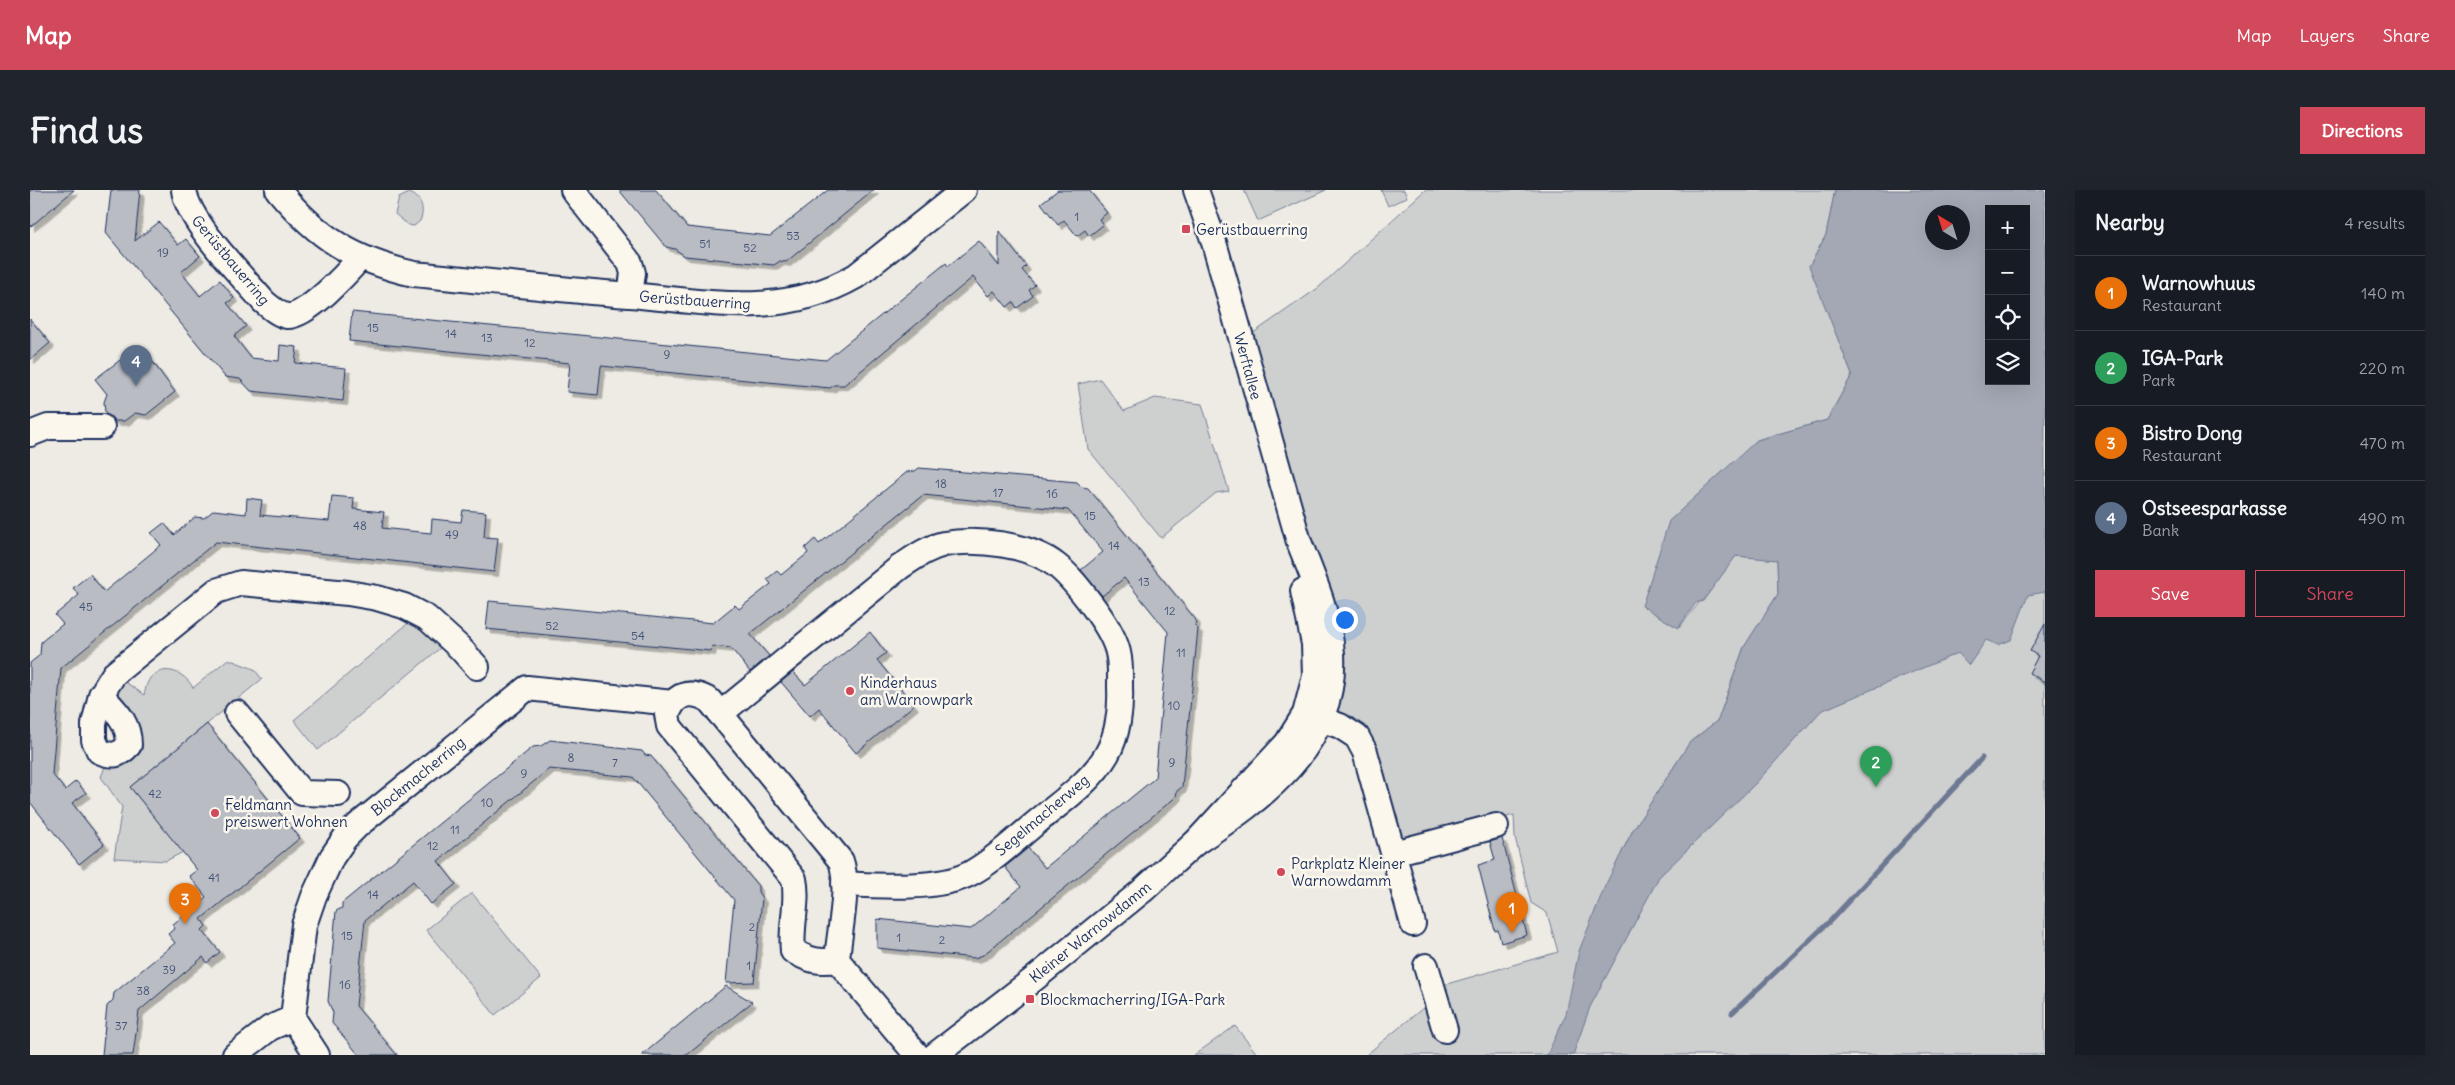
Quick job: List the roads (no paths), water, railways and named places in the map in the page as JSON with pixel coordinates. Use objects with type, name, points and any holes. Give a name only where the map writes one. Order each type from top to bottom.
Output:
[{"type":"street","name":"Gerüstbauerring","points":[[184,190],[185,198],[193,215],[246,281],[264,302],[274,310],[288,316],[302,312],[342,278],[360,258]]},
{"type":"street","name":"Gerüstbauerring","points":[[278,190],[320,233],[360,258],[414,274],[752,306],[812,295],[842,284],[856,276],[964,190]]},
{"type":"street","name":"Gerüstbauerring","points":[[573,190],[630,262],[633,273],[630,295]]},
{"type":"street","name":"Werftallee","points":[[1196,190],[1213,239],[1299,542],[1300,576],[1316,662],[1314,717]]},
{"type":"street","points":[[30,434],[48,427],[102,427]]},
{"type":"street","name":"Segelmacherweg","points":[[720,714],[900,566],[924,552],[943,544],[981,541],[1030,551],[1055,564],[1070,577],[1100,614],[1115,642],[1120,661],[1120,696],[1118,724],[1108,753],[1092,773],[1073,792],[990,860],[970,873],[946,882],[880,886],[844,884]]},
{"type":"street","points":[[100,695],[114,674],[126,662],[216,591],[241,583],[348,593],[377,598],[404,606],[427,618],[478,667]]},
{"type":"street","name":"Blockmacherring","points":[[293,1018],[304,925],[332,857],[345,838],[358,825],[527,688],[673,703],[677,698],[688,694],[698,694],[709,700],[841,861],[844,870],[844,884],[837,960]]},
{"type":"street","points":[[673,703],[667,714],[669,726],[794,879],[797,889],[792,940],[793,951],[808,960],[820,962],[837,960],[917,1055]]},
{"type":"street","points":[[237,713],[302,794],[338,794]]},
{"type":"street","points":[[1314,717],[1340,726],[1357,737],[1365,752],[1413,924]]},
{"type":"street","name":"Kleiner Warnowdamm","points":[[935,1055],[1142,891],[1195,843],[1287,743],[1314,717]]},
{"type":"street","points":[[1394,853],[1496,826]]},
{"type":"street","points":[[1426,966],[1445,1030]]},
{"type":"street","points":[[235,1055],[270,1028],[293,1018],[309,1050]]},
{"type":"waterway","points":[[1732,1013],[1831,920],[1982,758]]},
{"type":"place","name":"Gerüstbauerring","points":[[1186,229]]},
{"type":"place","name":"Ostseesparkasse","points":[[136,386]]},
{"type":"place","name":"Kinderhaus am Warnowpark","points":[[850,691]]},
{"type":"place","name":"IGA-Park","points":[[1876,787]]},
{"type":"place","name":"Feldmann preiswert Wohnen","points":[[215,813]]},
{"type":"place","name":"Parkplatz Kleiner Warnowdamm","points":[[1281,872]]},
{"type":"place","name":"Bistro Dong","points":[[185,924]]},
{"type":"place","name":"Warnowhuus","points":[[1512,933]]},
{"type":"place","name":"Blockmacherring/IGA-Park","points":[[1030,999]]}]
